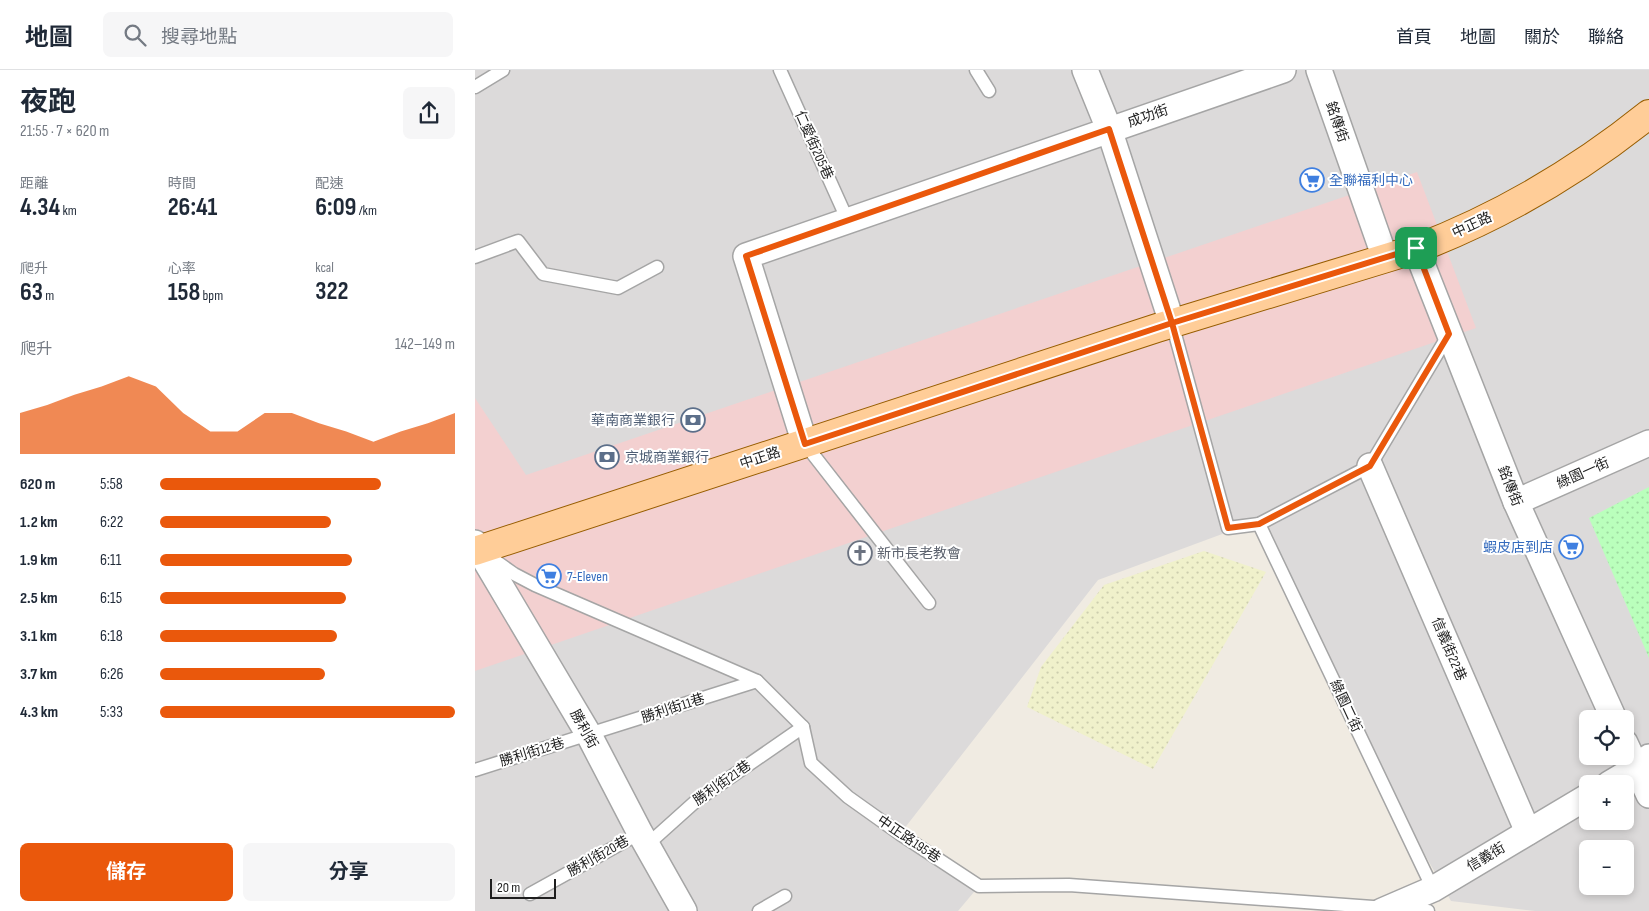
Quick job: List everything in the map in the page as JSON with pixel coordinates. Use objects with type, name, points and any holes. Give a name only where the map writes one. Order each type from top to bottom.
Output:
[{"type":"main road","name":"中正路","points":[[477,548],[805,444],[1172,323],[1416,248],[1453,234],[1521,202],[1611,145],[1649,114]]},
{"type":"street","points":[[1085,70],[1109,129],[1172,323]]},
{"type":"street","name":"成功街","points":[[805,444],[746,256],[1283,70]]},
{"type":"street","name":"銘傳街","points":[[1319,70],[1385,258]]},
{"type":"street","name":"銘傳街","points":[[1416,248],[1516,502],[1610,710]]},
{"type":"street","name":"綠園一街","points":[[1516,502],[1649,443]]},
{"type":"street","name":"信義街22巷","points":[[1370,466],[1528,832]]},
{"type":"street","name":"勝利街","points":[[477,548],[589,735],[683,911]]},
{"type":"street","points":[[1634,752],[1643,762],[1649,795]]},
{"type":"street","points":[[1623,775],[1643,762]]},
{"type":"street","name":"信義街","points":[[1385,909],[1431,900],[1528,832],[1579,802]]},
{"type":"lane","points":[[475,87],[503,70]]},
{"type":"lane","name":"仁愛街205巷","points":[[780,70],[848,221]]},
{"type":"lane","points":[[976,70],[989,91]]},
{"type":"lane","points":[[475,257],[518,242],[543,274],[618,288],[657,267]]},
{"type":"lane","points":[[1172,323],[1228,528],[1259,524],[1370,466],[1449,334]]},
{"type":"lane","points":[[805,444],[929,603]]},
{"type":"lane","name":"綠園二街","points":[[1259,524],[1431,900]]},
{"type":"lane","points":[[477,548],[514,574],[535,585],[757,681],[803,728]]},
{"type":"lane","name":"勝利街11巷","points":[[589,735],[757,681]]},
{"type":"lane","name":"勝利街21巷","points":[[643,839],[695,801],[803,728]]},
{"type":"lane","name":"中正路195巷","points":[[803,728],[811,763],[848,797],[979,886],[1069,885],[1385,909]]},
{"type":"lane","name":"勝利街12巷","points":[[475,770],[589,735]]},
{"type":"lane","name":"勝利街20巷","points":[[530,894],[643,839]]},
{"type":"lane","points":[[759,911],[785,896]]},
{"type":"shaded area","points":[[475,70],[1649,70],[1649,911],[1535,911],[1451,901],[1424,853],[1260,520],[1098,580],[900,834],[979,886],[958,911],[475,911]]},
{"type":"shaded area","points":[[1417,172],[1476,328],[475,671],[475,398],[526,475]]},
{"type":"green space","points":[[1649,487],[1649,658],[1589,518]]},
{"type":"green space","points":[[1204,551],[1266,572],[1153,769],[1027,707],[1041,667],[1104,585]]},
{"type":"place","name":"全聯福利中心","points":[[1312,180]]},
{"type":"place","name":"華南商業銀行","points":[[693,420]]},
{"type":"place","name":"京城商業銀行","points":[[607,457]]},
{"type":"place","name":"蝦皮店到店","points":[[1571,547]]},
{"type":"place","name":"新市長老教會","points":[[860,553]]},
{"type":"place","name":"7-Eleven","points":[[549,576]]},
{"type":"route","points":[[1416,248],[1172,323],[1109,129],[746,256],[805,444],[1172,323],[1228,528],[1259,524],[1370,466],[1449,334],[1416,248]]}]
